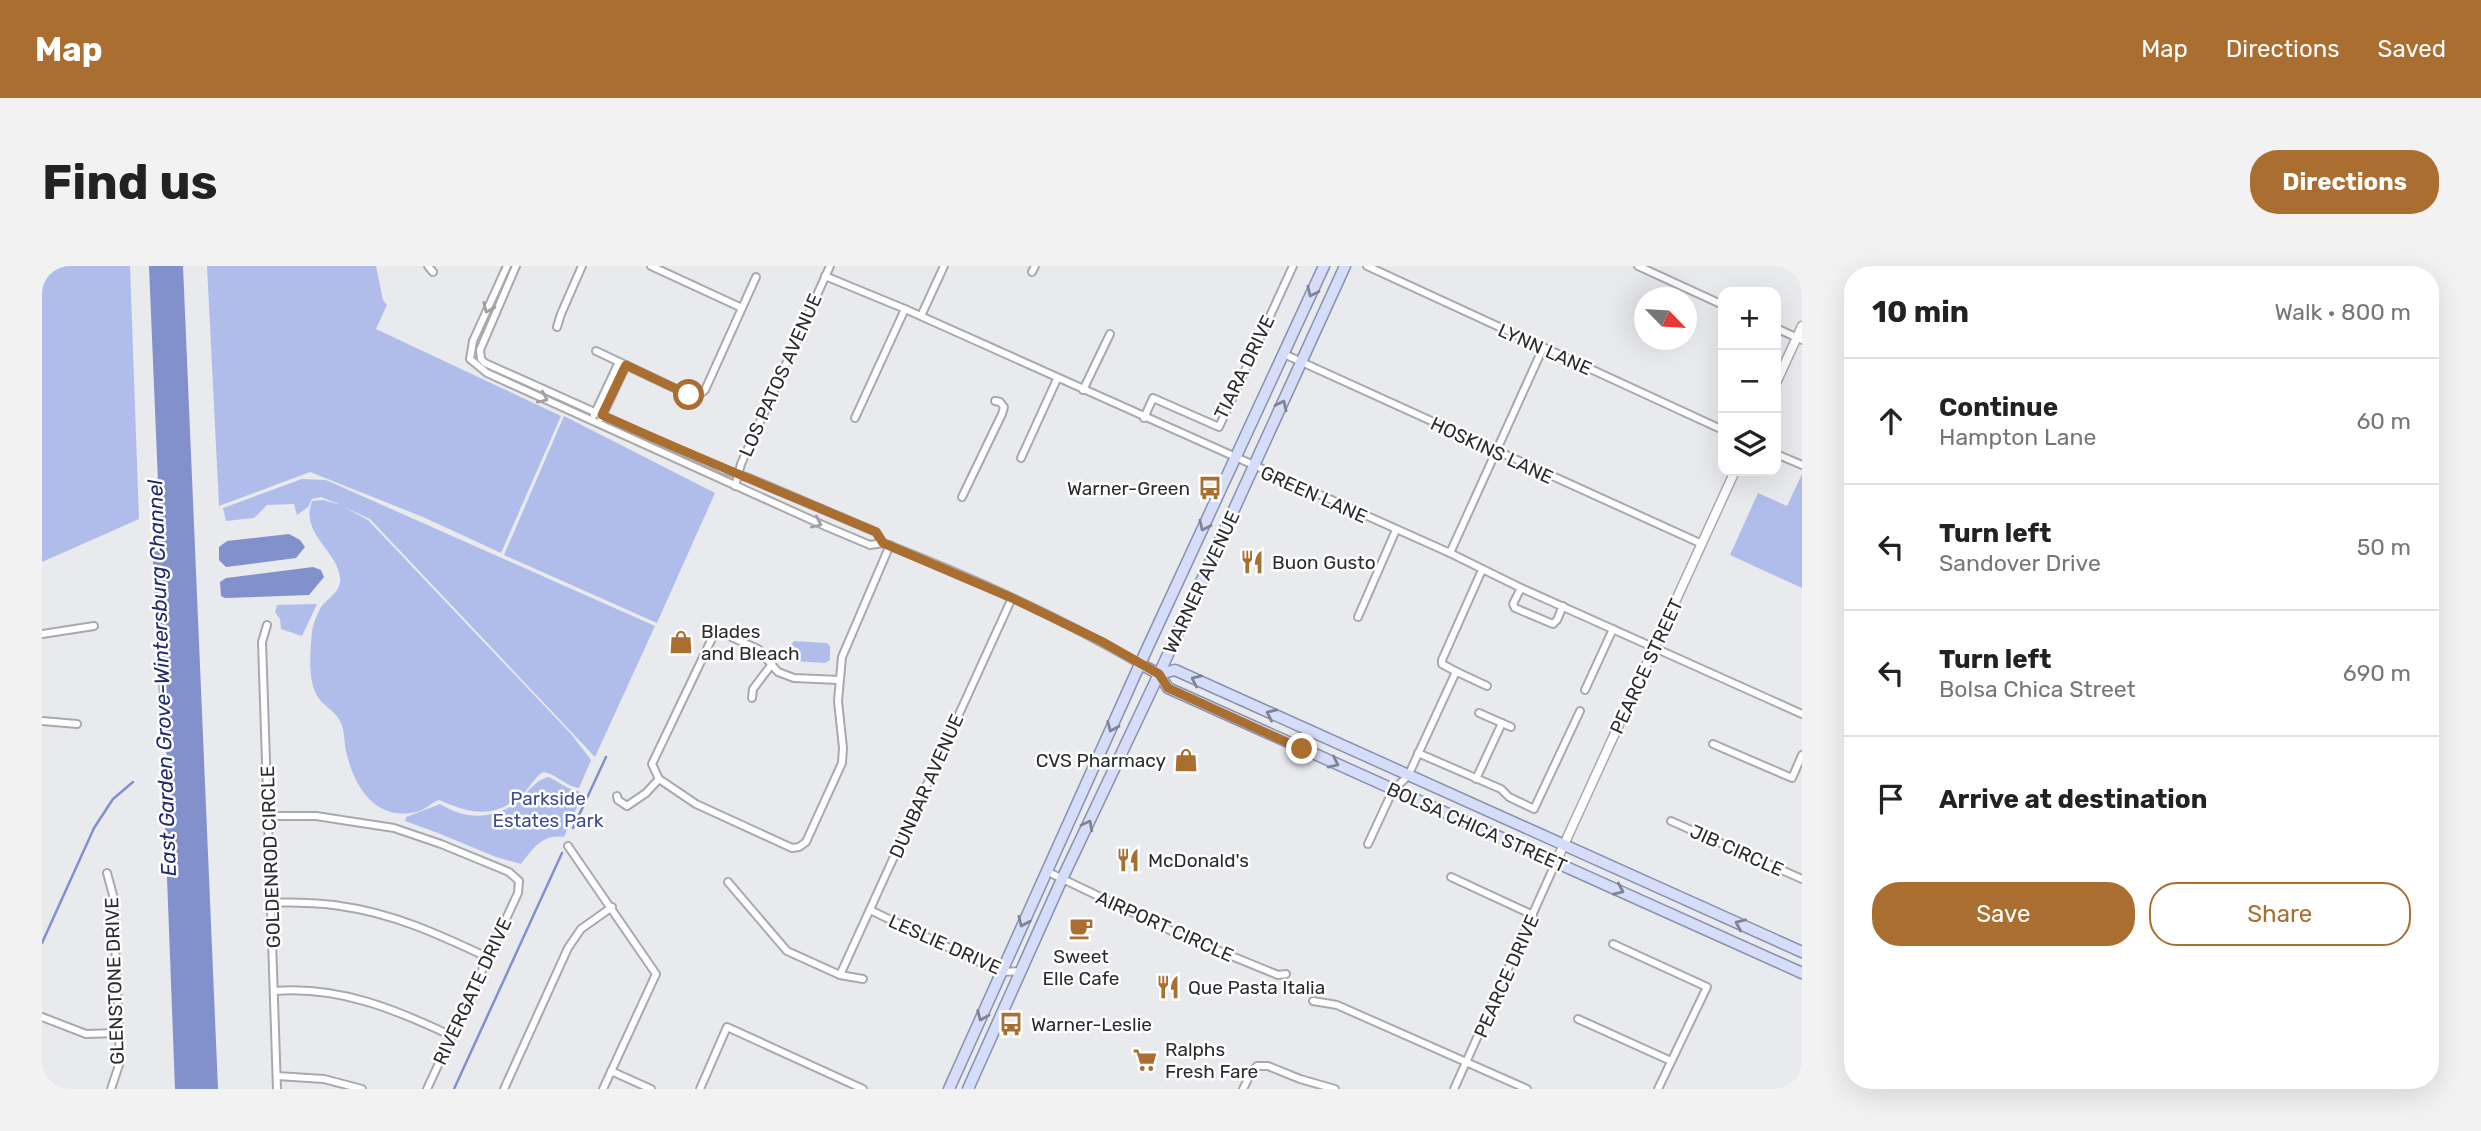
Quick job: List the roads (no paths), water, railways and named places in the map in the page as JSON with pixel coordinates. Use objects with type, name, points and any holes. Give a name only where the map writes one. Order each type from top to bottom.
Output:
[{"type":"main road","name":"WARNER AVENUE","points":[[949,1089],[1140,664],[1324,266]]},
{"type":"main road","name":"WARNER AVENUE","points":[[968,1089],[1345,266]]},
{"type":"main road","name":"BOLSA CHICA STREET","points":[[1140,664],[1159,674],[1168,688],[1802,973]]},
{"type":"main road","name":"BOLSA CHICA STREET","points":[[1159,674],[1175,670],[1802,952]]},
{"type":"main road","points":[[1302,749],[1310,732]]},
{"type":"street","name":"BOLSA CHICA STREET","points":[[507,266],[470,351],[473,364],[486,373],[870,545],[887,544]]},
{"type":"street","name":"BOLSA CHICA STREET","points":[[516,266],[482,345],[481,359],[485,363],[876,532],[887,544],[1012,598],[1101,641],[1140,664]]},
{"type":"street","points":[[557,327],[582,266]]},
{"type":"street","points":[[651,266],[742,308]]},
{"type":"street","name":"LOS PATOS AVENUE","points":[[735,486],[830,266]]},
{"type":"street","points":[[921,316],[944,266]]},
{"type":"street","name":"TIARA DRIVE","points":[[1144,418],[1153,398],[1219,427],[1293,266]]},
{"type":"street","name":"LYNN LANE","points":[[1367,266],[1718,428]]},
{"type":"street","points":[[1638,266],[1718,302]]},
{"type":"street","name":"GREEN LANE","points":[[825,276],[921,316],[1450,553],[1521,588],[1802,714]]},
{"type":"street","points":[[596,351],[689,395],[699,395],[705,390],[756,277]]},
{"type":"street","points":[[855,418],[905,309]]},
{"type":"street","points":[[1781,373],[1799,338],[1802,326]]},
{"type":"street","points":[[1781,330],[1799,338]]},
{"type":"street","points":[[1083,390],[1110,334]]},
{"type":"street","points":[[1450,553],[1543,348]]},
{"type":"street","name":"HOSKINS LANE","points":[[1284,354],[1702,544]]},
{"type":"street","points":[[595,422],[623,364]]},
{"type":"street","points":[[1021,458],[1057,379]]},
{"type":"street","points":[[962,497],[1002,414],[1004,407],[995,401]]},
{"type":"street","points":[[1781,456],[1802,466]]},
{"type":"street","name":"PEARCE STREET","points":[[1556,862],[1733,476]]},
{"type":"street","points":[[1358,617],[1396,530]]},
{"type":"street","points":[[839,680],[794,678],[778,672],[758,649],[716,630],[652,764],[659,779],[696,804],[792,848],[803,845],[809,838],[842,763],[839,680],[842,657],[887,544]]},
{"type":"street","points":[[1482,570],[1442,660],[1444,666],[1487,686]]},
{"type":"street","points":[[1521,588],[1513,604],[1515,608],[1553,624],[1563,606]]},
{"type":"street","name":"DUNBAR AVENUE","points":[[840,975],[1012,598]]},
{"type":"street","name":"GOLDENROD CIRCLE","points":[[267,625],[262,642],[277,1089]]},
{"type":"street","points":[[42,634],[94,626]]},
{"type":"street","points":[[1585,690],[1613,629]]},
{"type":"street","points":[[752,698],[753,689],[772,664]]},
{"type":"street","points":[[1368,844],[1393,790],[1408,776],[1455,671]]},
{"type":"street","points":[[1418,753],[1501,789],[1509,797],[1536,808],[1580,710]]},
{"type":"street","points":[[1479,712],[1511,727]]},
{"type":"street","points":[[42,720],[77,724]]},
{"type":"street","points":[[1476,779],[1502,723]]},
{"type":"street","points":[[1713,744],[1792,778],[1802,755]]},
{"type":"street","points":[[617,796],[618,800],[627,806],[646,793],[659,779]]},
{"type":"street","name":"RIVERGATE DRIVE","points":[[267,816],[316,816],[394,828],[509,872],[519,881],[518,893],[427,1089]]},
{"type":"street","name":"JIB CIRCLE","points":[[1671,821],[1802,879]]},
{"type":"street","points":[[568,846],[656,974],[603,1089]]},
{"type":"street","name":"PEARCE DRIVE","points":[[1454,1089],[1556,862]]},
{"type":"street","name":"AIRPORT CIRCLE","points":[[1046,871],[1227,956],[1278,975],[1286,974]]},
{"type":"street","name":"GLENSTONE DRIVE","points":[[107,873],[113,895],[120,1062],[111,1089]]},
{"type":"street","points":[[1451,877],[1534,915]]},
{"type":"street","points":[[728,882],[788,951],[840,975],[863,979]]},
{"type":"street","points":[[270,902],[342,906],[381,914],[409,923],[487,957]]},
{"type":"street","points":[[504,1089],[568,948],[582,929],[612,907]]},
{"type":"street","name":"LESLIE DRIVE","points":[[870,910],[1000,972],[1021,971]]},
{"type":"street","points":[[1613,944],[1707,986],[1658,1089]]},
{"type":"street","points":[[275,991],[330,992],[367,1000],[406,1014],[452,1036]]},
{"type":"street","points":[[1313,1001],[1337,1005],[1527,1089]]},
{"type":"street","points":[[42,1017],[86,1034],[119,1033]]},
{"type":"street","points":[[1578,1019],[1671,1062]]},
{"type":"street","points":[[699,1089],[727,1027],[863,1089]]},
{"type":"street","points":[[1243,1089],[1257,1066],[1268,1066],[1335,1089]]},
{"type":"street","points":[[611,1071],[651,1089]]},
{"type":"street","points":[[277,1076],[324,1079],[362,1089]]},
{"type":"water","name":"East Garden Grove-Wintersburg Channel","points":[[149,266],[183,266],[218,1089],[175,1089],[165,824],[169,804],[166,743],[160,719],[152,538],[160,530]]},
{"type":"water","points":[[289,534],[300,540],[305,547],[296,558],[226,567],[219,560],[219,547],[227,541]]},
{"type":"water","points":[[313,567],[321,570],[324,577],[309,595],[221,596],[220,582],[226,578]]},
{"type":"waterway","points":[[573,828],[606,757]]},
{"type":"waterway","points":[[42,943],[94,828],[113,799],[133,782]]},
{"type":"waterway","points":[[454,1089],[562,853]]},
{"type":"place","name":"Warner-Green","points":[[1210,488]]},
{"type":"place","name":"Buon Gusto","points":[[1252,562]]},
{"type":"place","name":"Blades and Bleach","points":[[681,642]]},
{"type":"place","name":"CVS Pharmacy","points":[[1186,760]]},
{"type":"place","name":"McDonald's","points":[[1128,860]]},
{"type":"place","name":"Sweet Elle Cafe","points":[[1081,928]]},
{"type":"place","name":"Que Pasta Italia","points":[[1168,987]]},
{"type":"place","name":"Warner-Leslie","points":[[1011,1024]]},
{"type":"place","name":"Ralphs Fresh Fare","points":[[1145,1060]]},
{"type":"park label","name":"Parkside Estates Park","points":[[548,809]]}]
